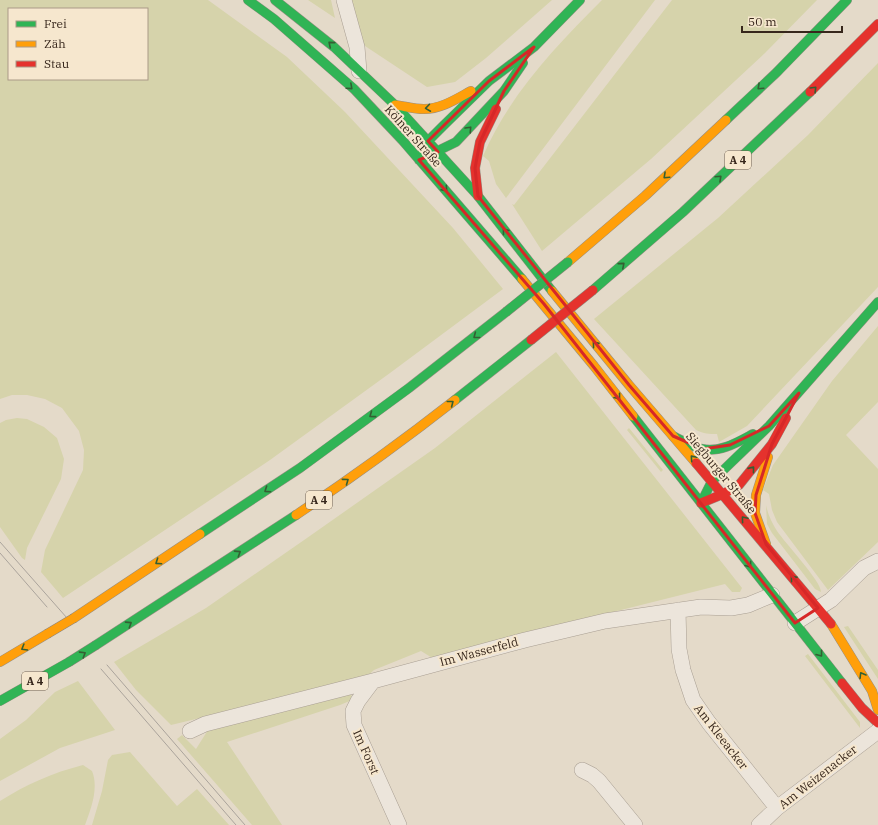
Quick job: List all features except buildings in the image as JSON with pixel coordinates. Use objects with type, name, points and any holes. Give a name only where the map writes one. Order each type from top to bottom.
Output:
[{"type":"main road","name":"Kölner Straße","points":[[248,0],[274,19],[354,89],[419,160],[544,304],[701,503]]},
{"type":"main road","name":"Kölner Straße","points":[[275,0],[334,47],[395,105],[478,196],[529,262]]},
{"type":"main road","points":[[419,160],[428,141],[489,82],[534,47],[580,0]]},
{"type":"main road","points":[[0,662],[74,618],[300,468],[409,388],[568,262],[651,190],[776,73],[847,0]]},
{"type":"main road","name":"A 4","points":[[0,701],[96,645],[322,498],[431,419],[593,290],[683,212],[807,95],[878,24]]},
{"type":"main road","points":[[419,160],[456,142],[504,91],[534,47]]},
{"type":"main road","points":[[395,105],[424,109],[434,108],[489,82]]},
{"type":"main road","points":[[478,196],[475,168],[480,142],[504,91]]},
{"type":"main road","name":"Siegburger Straße","points":[[529,262],[628,385],[766,544],[835,629],[872,691],[878,710]]},
{"type":"main road","points":[[701,503],[712,481],[769,426],[878,302]]},
{"type":"main road","points":[[766,544],[755,513],[756,495],[772,444],[799,393]]},
{"type":"main road","points":[[673,436],[703,449],[716,449],[730,445],[769,426]]},
{"type":"main road","points":[[701,503],[723,494],[739,485],[772,444]]},
{"type":"main road","points":[[701,503],[862,708],[878,723]]},
{"type":"street","points":[[344,0],[357,47],[359,70]]},
{"type":"street","points":[[795,623],[837,594],[878,553]]},
{"type":"street","points":[[864,568],[878,561]]},
{"type":"street","name":"Im Wasserfeld","points":[[190,731],[205,724],[598,622],[700,607],[731,608],[748,605],[772,595]]},
{"type":"street","name":"Am Kleeacker","points":[[678,610],[679,649],[683,670],[693,700],[709,723],[777,808]]},
{"type":"street","name":"Im Forst","points":[[373,681],[358,701],[353,711],[354,725],[399,825]]},
{"type":"street","name":"Am Weizenacker","points":[[759,825],[777,808],[878,731]]},
{"type":"street","points":[[582,770],[592,775],[599,781],[634,825]]},
{"type":"highlighted area","points":[[534,47],[504,91],[480,142],[475,168],[478,196],[629,385],[673,436],[703,449],[730,445],[769,426],[799,393],[772,444],[756,495],[755,513],[766,544],[818,608],[795,623],[544,304],[419,160],[438,152],[428,141],[489,81]]},
{"type":"shaded area","points":[[0,0],[208,0],[287,57],[345,112],[453,228],[503,289],[270,460],[63,598],[41,572],[45,550],[83,470],[84,450],[79,431],[62,408],[45,399],[27,395],[12,395],[0,399]]},
{"type":"shaded area","points":[[308,0],[331,0],[335,18]]},
{"type":"shaded area","points":[[351,0],[552,0],[486,58],[455,82],[427,87],[362,44]]},
{"type":"shaded area","points":[[602,0],[655,0],[506,198],[496,184],[489,161],[483,156],[494,133],[506,112],[535,72],[567,35]]},
{"type":"shaded area","points":[[672,0],[817,0],[765,53],[651,159],[542,251],[512,204],[514,205]]},
{"type":"shaded area","points":[[878,63],[878,287],[747,426],[719,442],[717,434],[706,434],[696,430],[594,319],[718,218],[808,135]]},
{"type":"shaded area","points":[[878,326],[878,402],[846,435],[878,469],[878,542],[828,590],[777,522],[772,510],[769,494],[763,490],[773,465],[832,381]]},
{"type":"shaded area","points":[[556,352],[742,588],[740,592],[732,592],[725,584],[434,659],[421,651],[374,670],[365,678],[171,725],[136,690],[114,662],[206,608],[307,538],[435,448]]},
{"type":"shaded area","points":[[17,418],[27,419],[44,427],[57,438],[64,459],[61,479],[27,548],[25,560],[0,527],[0,423]]},
{"type":"shaded area","points":[[629,428],[663,470],[661,472],[627,430]]},
{"type":"shaded area","points":[[766,505],[770,519],[777,531],[809,571],[821,592],[815,589],[772,533],[767,524]]},
{"type":"shaded area","points":[[848,626],[878,670],[878,679],[844,627]]},
{"type":"shaded area","points":[[808,654],[860,722],[860,728],[805,656]]},
{"type":"shaded area","points":[[78,681],[115,730],[60,748],[0,781],[0,739],[26,720],[55,692]]},
{"type":"shaded area","points":[[351,692],[352,700],[340,705],[227,742],[282,825],[252,825],[177,739],[182,735],[196,749],[208,730]]},
{"type":"shaded area","points":[[130,752],[177,806],[197,789],[229,825],[92,825],[102,791],[108,760],[112,755]]},
{"type":"shaded area","points":[[83,765],[92,771],[95,784],[90,812],[85,825],[0,825],[0,801],[20,789],[40,780]]},
{"type":"tram line","points":[[0,542],[67,618]]},
{"type":"tram line","points":[[0,553],[47,607]]},
{"type":"tram line","points":[[107,665],[245,825]]},
{"type":"tram line","points":[[101,669],[236,825]]},
{"type":"traffic: fast","points":[[248,0],[274,19],[354,89],[403,141],[522,279]]},
{"type":"traffic: fast","points":[[275,0],[334,47],[395,105],[478,196],[552,291]]},
{"type":"traffic: fast","points":[[419,160],[428,141],[443,126],[489,81],[534,47],[580,0]]},
{"type":"traffic: fast","points":[[726,120],[776,73],[847,0]]},
{"type":"traffic: fast","points":[[419,160],[456,142],[504,91],[523,63]]},
{"type":"traffic: fast","points":[[593,290],[683,212],[810,92]]},
{"type":"traffic: fast","points":[[506,312],[568,262]]},
{"type":"traffic: fast","points":[[701,503],[712,481],[769,426],[878,302]]},
{"type":"traffic: fast","points":[[200,534],[300,468],[409,388],[506,312]]},
{"type":"traffic: fast","points":[[455,400],[531,340]]},
{"type":"traffic: fast","points":[[633,416],[842,683]]},
{"type":"traffic: fast","points":[[673,436],[695,447],[709,450],[729,446],[753,434]]},
{"type":"traffic: fast","points":[[96,645],[296,515]]},
{"type":"traffic: fast","points":[[69,662],[96,645]]},
{"type":"traffic: fast","points":[[0,701],[69,662]]},
{"type":"traffic: slow","points":[[395,105],[417,109],[430,109],[448,103],[471,91]]},
{"type":"traffic: slow","points":[[568,262],[645,196],[726,120]]},
{"type":"traffic: slow","points":[[522,279],[633,416]]},
{"type":"traffic: slow","points":[[552,291],[629,385],[696,463]]},
{"type":"traffic: slow","points":[[296,515],[377,459],[455,400]]},
{"type":"traffic: slow","points":[[766,544],[755,513],[756,495],[768,457]]},
{"type":"traffic: slow","points":[[74,618],[200,534]]},
{"type":"traffic: slow","points":[[47,634],[74,618]]},
{"type":"traffic: slow","points":[[831,624],[872,691],[878,710]]},
{"type":"traffic: slow","points":[[0,662],[47,634]]},
{"type":"traffic: jam","points":[[810,92],[878,24]]},
{"type":"traffic: jam","points":[[478,196],[475,168],[480,142],[496,109]]},
{"type":"traffic: jam","points":[[531,340],[593,290]]},
{"type":"traffic: jam","points":[[701,503],[723,494],[739,485],[772,444],[786,418]]},
{"type":"traffic: jam","points":[[696,463],[831,624]]},
{"type":"traffic: jam","points":[[842,683],[862,708],[878,723]]}]
